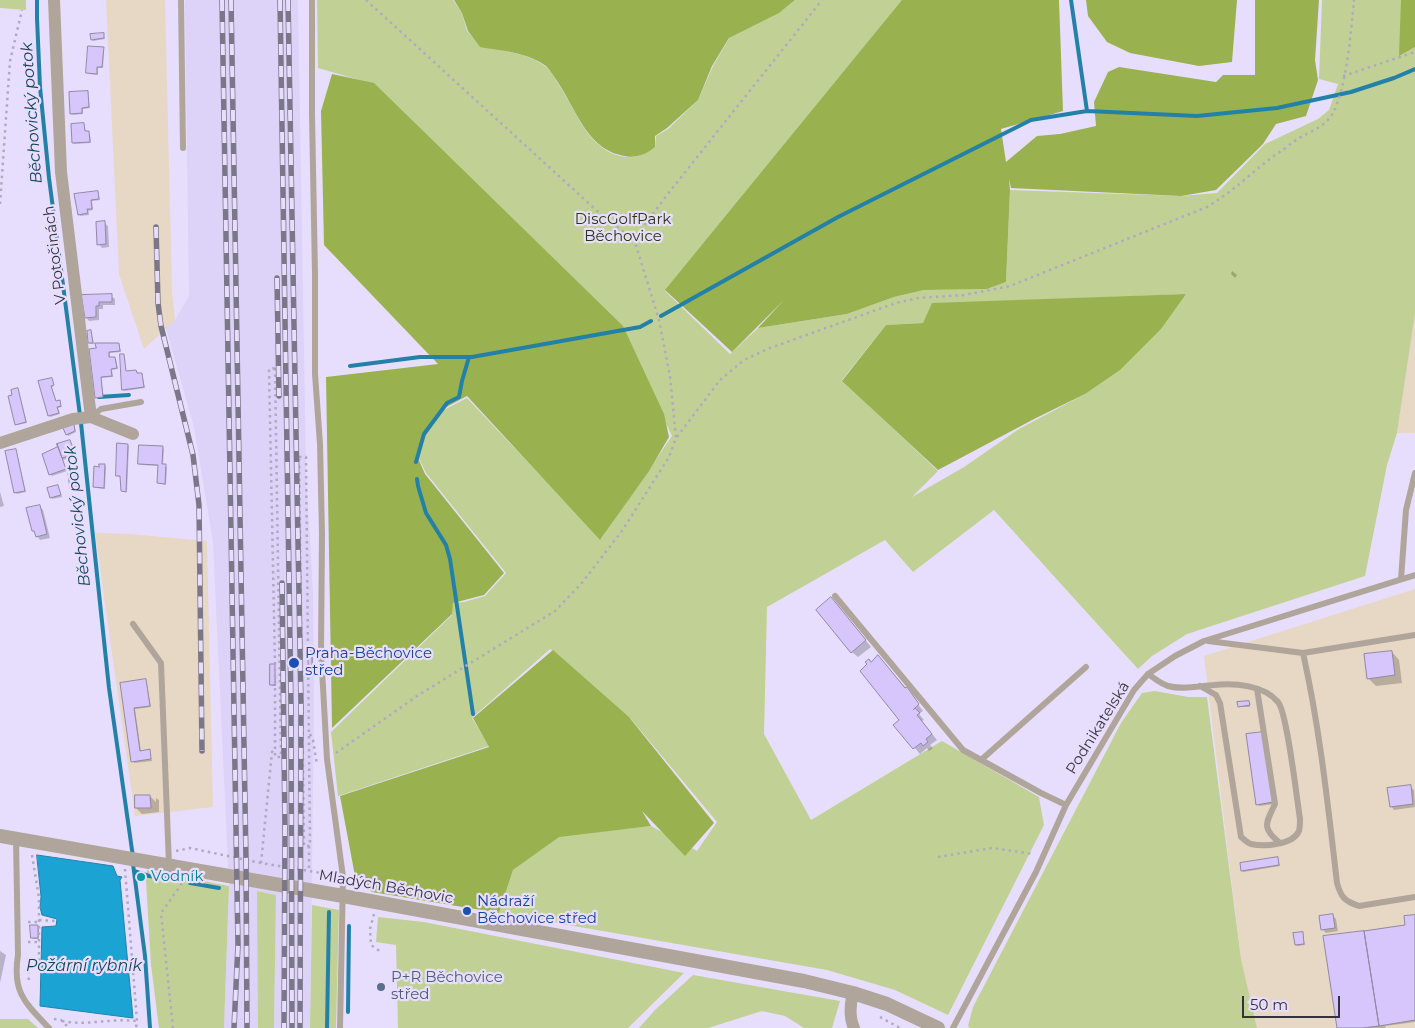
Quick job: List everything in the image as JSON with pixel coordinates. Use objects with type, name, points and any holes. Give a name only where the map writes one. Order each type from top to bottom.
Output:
[{"type":"street","name":"V Potočinách","points":[[54,0],[61,172],[82,418]]},
{"type":"street","points":[[0,442],[82,418],[133,434]]},
{"type":"street","name":"Mladých Běchovic","points":[[0,836],[16,837],[125,861],[144,860],[804,981],[853,993],[887,1004],[938,1028]]},
{"type":"street","points":[[853,993],[850,1004],[851,1021],[854,1028]]},
{"type":"lane","points":[[181,0],[183,148]]},
{"type":"lane","points":[[312,0],[315,374],[320,444],[322,534],[321,652],[327,758],[343,877],[340,1028]]},
{"type":"lane","points":[[82,418],[101,408],[141,402]]},
{"type":"lane","points":[[1401,579],[1406,510],[1415,473]]},
{"type":"lane","name":"Podnikatelská","points":[[953,1028],[1036,872],[1066,804],[1134,690],[1148,674],[1175,656],[1204,641],[1415,575]]},
{"type":"lane","points":[[835,596],[963,750],[1041,794],[1066,804]]},
{"type":"lane","points":[[133,624],[161,663],[169,865]]},
{"type":"lane","points":[[1204,641],[1303,653],[1415,635]]},
{"type":"lane","points":[[1303,653],[1313,699],[1326,785],[1337,883],[1341,896],[1350,903],[1359,906],[1415,897]]},
{"type":"lane","points":[[981,760],[1086,667]]},
{"type":"lane","points":[[1148,674],[1167,686],[1181,688],[1200,686],[1222,684],[1244,686],[1269,694],[1280,704],[1300,819],[1299,830],[1295,836],[1280,843],[1258,845],[1249,843],[1242,837],[1220,703],[1216,695],[1200,686]]},
{"type":"lane","points":[[1257,689],[1275,804],[1268,817],[1267,827],[1270,835],[1280,843]]},
{"type":"lane","points":[[16,837],[17,986],[35,1014],[49,1028]]},
{"type":"path","points":[[366,0],[607,220],[634,239],[659,320],[670,376],[676,438]]},
{"type":"path","points":[[634,239],[822,0]]},
{"type":"path","points":[[327,758],[417,696],[555,611],[580,584],[622,531],[668,457],[676,438],[720,380],[744,360],[770,348],[896,303],[918,298],[964,294],[1010,286],[1208,207],[1225,196],[1277,154],[1326,121],[1332,114],[1338,100],[1344,76],[1354,0]]},
{"type":"path","points":[[0,204],[10,61],[22,10]]},
{"type":"path","points":[[1344,76],[1415,52]]},
{"type":"path","points":[[261,864],[272,752],[274,750],[275,671],[269,369],[275,368],[281,757],[274,757],[274,750]]},
{"type":"path","points":[[309,846],[304,846],[299,457],[306,457],[310,846],[309,871]]},
{"type":"path","points":[[190,848],[261,864],[343,877]]},
{"type":"path","points":[[938,857],[992,848],[1043,856]]},
{"type":"path","points":[[31,851],[39,898],[38,962]]},
{"type":"path","points":[[125,861],[136,1028]]},
{"type":"path","points":[[173,1028],[161,913],[180,885]]},
{"type":"path","points":[[375,913],[370,929],[371,945],[381,952]]},
{"type":"path","points":[[28,922],[54,922]]},
{"type":"path","points":[[29,987],[28,942],[39,942]]},
{"type":"path","points":[[51,1018],[90,1023],[121,1019],[137,1021]]},
{"type":"path","points":[[61,1020],[69,1028]]},
{"type":"path","points":[[60,1028],[64,1024]]},
{"type":"shaded area","points":[[106,0],[165,0],[172,292],[175,320],[144,349],[119,274]]},
{"type":"shaded area","points":[[185,0],[298,0],[306,473],[313,594],[314,702],[310,1028],[274,1028],[276,895],[258,891],[258,1028],[224,1028],[229,886],[213,542],[194,427],[166,328],[175,320],[189,296]]},
{"type":"shaded area","points":[[1415,314],[1415,433],[1397,433]]},
{"type":"shaded area","points":[[95,533],[207,541],[213,807],[135,816]]},
{"type":"shaded area","points":[[1415,589],[1415,1028],[1257,1028],[1241,959],[1204,656]]},
{"type":"green space","points":[[0,0],[26,0],[26,10],[0,8]]},
{"type":"green space","name":"DiscGolfPark Běchovice","points":[[317,0],[453,0],[462,13],[467,31],[480,46],[522,55],[545,66],[552,74],[582,125],[598,145],[608,152],[620,156],[634,157],[642,155],[655,147],[656,136],[668,129],[698,100],[713,66],[730,37],[780,12],[795,0],[904,0],[665,291],[730,354],[758,328],[847,314],[894,297],[924,290],[987,289],[1006,282],[1010,190],[1180,196],[1217,193],[1265,144],[1318,119],[1329,110],[1338,84],[1319,79],[1322,0],[1403,0],[1402,54],[1415,47],[1415,314],[1397,433],[1387,465],[1365,576],[1187,634],[1152,656],[1138,669],[994,510],[913,572],[885,540],[767,607],[764,734],[811,820],[942,741],[1039,797],[1044,825],[948,1015],[895,990],[827,970],[499,913],[513,870],[559,836],[651,826],[697,851],[717,822],[631,719],[550,649],[472,718],[489,746],[338,796],[331,732],[452,615],[452,603],[464,602],[485,596],[506,573],[426,473],[417,455],[424,434],[438,413],[467,398],[601,539],[672,436],[620,326],[373,84],[318,68]],"holes":[[[1186,294],[1085,394],[1019,429],[964,467],[912,497],[938,471],[842,380],[886,325],[923,323],[933,304]]]},
{"type":"green space","points":[[454,0],[795,0],[779,13],[729,38],[712,66],[698,100],[667,128],[655,136],[655,147],[643,155],[630,157],[608,151],[598,144],[582,125],[557,81],[546,66],[523,55],[480,47],[468,31],[462,13]]},
{"type":"green space","points":[[902,0],[1059,0],[1063,111],[1001,129],[1006,162],[1037,136],[1060,134],[1096,126],[1094,102],[1108,72],[1119,67],[1216,82],[1223,75],[1255,75],[1255,0],[1319,0],[1315,60],[1318,80],[1306,116],[1276,124],[1263,144],[1216,190],[1181,196],[1011,188],[1009,179],[1006,282],[987,289],[924,290],[894,297],[847,314],[758,328],[784,300],[732,352],[665,290]]},
{"type":"green space","points":[[1086,0],[1237,0],[1232,62],[1199,66],[1130,53],[1107,42],[1088,16]]},
{"type":"green space","points":[[1401,0],[1415,0],[1415,47],[1399,56]]},
{"type":"green space","points":[[332,74],[374,83],[623,326],[664,414],[669,437],[649,471],[600,540],[467,396],[439,411],[423,433],[417,456],[425,474],[504,573],[484,595],[453,603],[452,614],[332,728],[326,377],[438,364],[324,245],[321,111]]},
{"type":"green space","points":[[1186,294],[1161,329],[1120,370],[1085,394],[938,470],[842,381],[886,325],[923,323],[932,303]]},
{"type":"green space","points":[[553,650],[629,717],[714,823],[685,856],[642,811],[651,826],[559,837],[513,870],[499,913],[372,892],[355,876],[340,796],[489,747],[473,718]]},
{"type":"green space","points":[[1155,691],[1188,697],[1207,697],[1241,959],[1257,1028],[970,1028],[968,1026],[973,1007],[1121,723],[1142,693]]},
{"type":"green space","points":[[147,870],[229,886],[224,1028],[159,1028],[151,965]]},
{"type":"green space","points":[[257,891],[276,895],[274,1028],[258,1028]]},
{"type":"green space","points":[[312,905],[339,910],[336,1028],[310,1028]]},
{"type":"green space","points":[[378,917],[424,922],[684,973],[628,1028],[398,1028],[396,945],[376,942]]},
{"type":"green space","points":[[693,975],[840,1001],[832,1028],[804,1028],[785,1016],[762,1011],[708,1028],[639,1028],[655,1010]]},
{"type":"green space","points":[[0,1019],[28,1019],[38,1028],[0,1028]]},
{"type":"water","name":"Požární rybník","points":[[37,855],[113,866],[117,876],[122,877],[120,880],[133,1018],[40,1006],[42,927],[56,926],[57,919],[42,915]]},
{"type":"building","points":[[104,33],[104,38],[91,40],[90,34]]},
{"type":"building","points":[[88,46],[104,47],[102,67],[97,67],[97,74],[86,73]]},
{"type":"building","points":[[88,91],[89,107],[82,108],[82,113],[70,114],[69,92]]},
{"type":"building","points":[[84,123],[85,131],[89,131],[90,142],[72,143],[71,124]]},
{"type":"building","points":[[98,191],[99,199],[91,200],[92,209],[87,209],[88,213],[78,215],[74,194]]},
{"type":"building","points":[[105,221],[106,244],[97,245],[96,222]]},
{"type":"building","points":[[112,294],[112,302],[99,302],[99,306],[96,306],[96,317],[85,318],[81,295]]},
{"type":"building","points":[[91,330],[93,343],[88,343],[87,331]]},
{"type":"building","points":[[95,343],[119,343],[120,351],[109,352],[109,357],[115,357],[117,368],[111,369],[112,376],[101,377],[103,397],[95,398],[89,349],[96,348]]},
{"type":"building","points":[[120,354],[124,354],[126,371],[136,370],[137,373],[142,373],[144,387],[122,390]]},
{"type":"building","points":[[52,378],[54,385],[51,386],[56,401],[60,400],[61,406],[57,407],[59,413],[48,416],[38,381]]},
{"type":"building","points":[[18,388],[26,422],[15,425],[8,396],[12,395],[11,390]]},
{"type":"building","points":[[74,424],[75,431],[66,435],[63,428]]},
{"type":"building","points":[[70,440],[74,450],[70,451],[72,455],[62,458],[57,444]]},
{"type":"building","points":[[117,443],[128,444],[126,492],[121,491],[120,476],[116,476]]},
{"type":"building","points":[[57,444],[66,469],[49,475],[42,454],[57,447]]},
{"type":"building","points":[[139,445],[163,446],[162,464],[166,464],[165,484],[157,483],[158,465],[138,464]]},
{"type":"building","points":[[16,449],[25,491],[14,493],[5,451]]},
{"type":"building","points":[[99,464],[105,464],[104,488],[93,487],[94,466],[99,467]]},
{"type":"building","points":[[76,473],[78,487],[70,489],[68,474]]},
{"type":"building","points":[[58,485],[61,495],[50,498],[47,488]]},
{"type":"building","points":[[40,505],[47,534],[36,537],[34,531],[32,531],[26,508]]},
{"type":"building","points":[[831,597],[866,640],[851,653],[816,610]]},
{"type":"building","points":[[308,651],[312,651],[312,673],[309,673]]},
{"type":"building","points":[[1392,651],[1395,675],[1367,679],[1364,654]]},
{"type":"building","points":[[878,655],[905,688],[907,687],[919,704],[915,708],[920,713],[917,715],[932,734],[926,739],[928,742],[923,746],[921,743],[913,749],[893,725],[899,720],[860,671],[867,664],[865,662],[869,659],[871,662]]},
{"type":"building","points":[[270,664],[275,664],[275,685],[270,685]]},
{"type":"building","points":[[146,679],[150,706],[134,708],[140,751],[150,749],[151,759],[131,762],[120,683]]},
{"type":"building","points":[[1249,701],[1250,705],[1238,707],[1237,702]]},
{"type":"building","points":[[1263,732],[1273,802],[1256,805],[1246,734]]},
{"type":"building","points":[[1411,785],[1413,804],[1390,807],[1387,788]]},
{"type":"building","points":[[135,795],[150,795],[151,808],[135,808]]},
{"type":"building","points":[[1278,857],[1279,865],[1241,871],[1240,863]]},
{"type":"building","points":[[1333,914],[1335,928],[1321,930],[1319,916]]},
{"type":"building","points":[[1415,915],[1415,1020],[1379,1026],[1364,931],[1405,925],[1404,916]]},
{"type":"building","points":[[30,925],[38,925],[38,938],[31,938]]},
{"type":"building","points":[[1364,931],[1379,1026],[1337,1028],[1323,936]]},
{"type":"building","points":[[1303,932],[1304,944],[1295,945],[1293,933]]},
{"type":"waterway","name":"Běchovický potok","points":[[37,0],[40,87],[49,178],[81,423],[109,688],[133,857]]},
{"type":"waterway","points":[[1071,0],[1087,111]]},
{"type":"waterway","points":[[661,316],[838,217],[1031,120],[1087,111],[1197,116],[1277,108],[1351,92],[1415,69]]},
{"type":"waterway","points":[[350,366],[420,357],[472,357],[640,327],[651,321]]},
{"type":"waterway","points":[[416,462],[424,434],[447,403],[459,397],[469,357]]},
{"type":"waterway","points":[[99,397],[129,395]]},
{"type":"waterway","points":[[417,479],[426,513],[446,545],[450,559],[473,714]]},
{"type":"waterway","name":"Běchovický potok","points":[[133,864],[145,956],[150,1028]]},
{"type":"waterway","points":[[134,871],[149,876],[176,880]]},
{"type":"waterway","points":[[190,883],[219,888]]},
{"type":"waterway","points":[[327,1028],[329,912]]},
{"type":"waterway","points":[[348,1012],[349,926]]},
{"type":"railway","points":[[222,0],[238,945],[234,1028]]},
{"type":"railway","points":[[231,0],[246,859],[247,1028]]},
{"type":"railway","points":[[280,0],[291,704],[292,1028]]},
{"type":"railway","points":[[288,0],[301,704],[300,1028]]},
{"type":"railway","points":[[156,227],[158,303],[161,326],[193,455],[199,505],[202,751]]},
{"type":"railway","points":[[277,278],[279,396]]},
{"type":"railway","points":[[282,583],[285,829],[284,1028]]},
{"type":"place","name":"Praha-Běchovice střed","points":[[294,663]]},
{"type":"place","name":"Vodník","points":[[141,877]]},
{"type":"place","name":"Nádraží Běchovice střed","points":[[467,911]]},
{"type":"place","name":"P+R Běchovice střed","points":[[381,987]]}]
